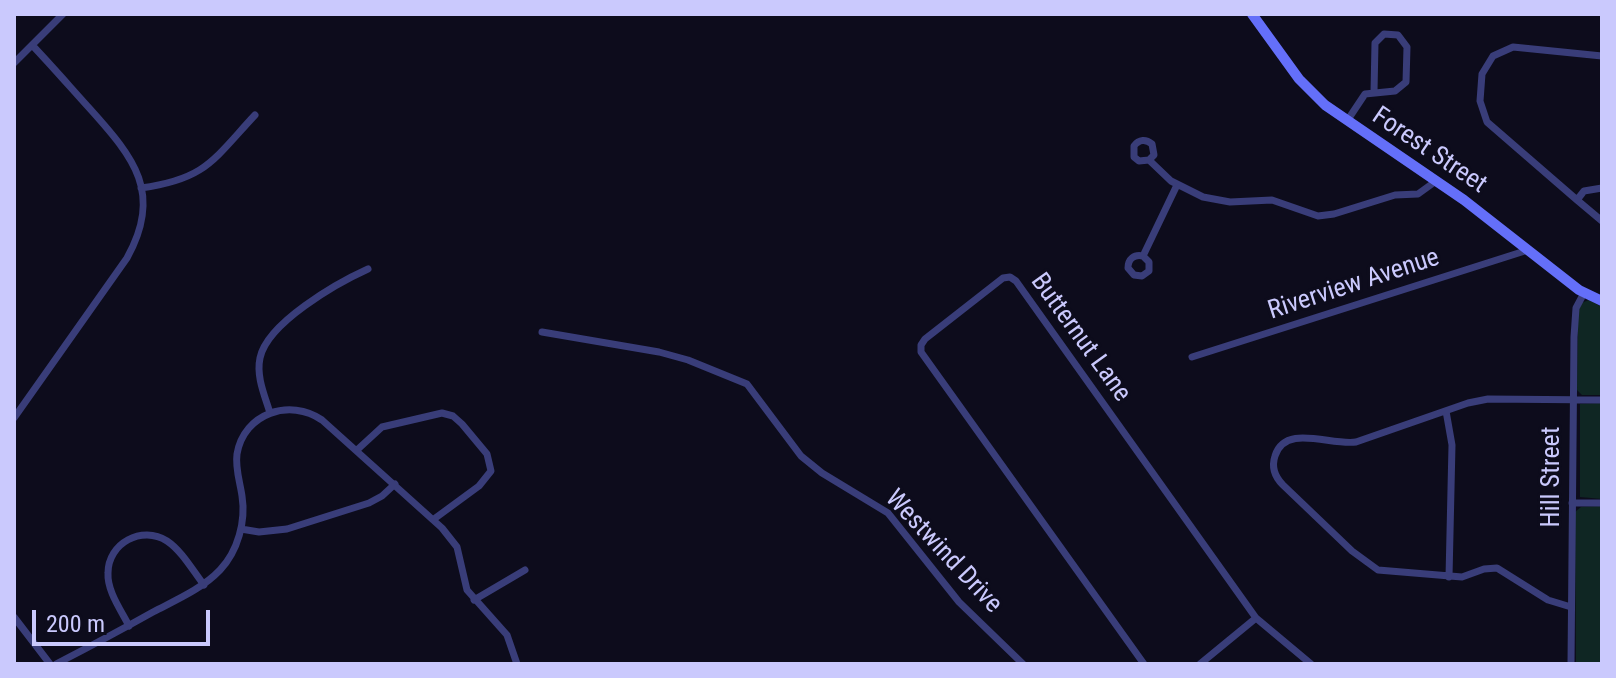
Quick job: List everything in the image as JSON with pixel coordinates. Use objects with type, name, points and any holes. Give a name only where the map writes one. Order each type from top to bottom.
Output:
[{"type":"street","points":[[14,63],[63,14]]},
{"type":"street","name":"Forest Street","points":[[1252,14],[1304,84],[1325,105],[1436,181],[1584,293],[1602,301]]},
{"type":"street","points":[[1347,121],[1364,96],[1398,90],[1408,79],[1407,47],[1404,40],[1395,34],[1384,34],[1375,43],[1374,92]]},
{"type":"street","points":[[14,418],[133,247],[141,226],[141,188],[126,151],[32,45]]},
{"type":"street","points":[[1602,56],[1513,47],[1493,56],[1482,74],[1480,101],[1487,122],[1602,221]]},
{"type":"street","points":[[141,188],[178,182],[203,170],[255,115]]},
{"type":"street","points":[[1149,160],[1177,185],[1213,199],[1272,200],[1323,216],[1395,195],[1418,194],[1436,181]]},
{"type":"street","points":[[1143,256],[1177,185]]},
{"type":"street","points":[[1577,200],[1584,191],[1602,188]]},
{"type":"street","name":"Riverview Avenue","points":[[1192,357],[1528,250]]},
{"type":"street","points":[[270,413],[259,376],[259,362],[269,339],[323,295],[368,269]]},
{"type":"street","name":"Butternut Lane","points":[[1144,664],[921,352],[925,339],[1003,278],[1010,277],[1016,281],[1256,618],[1311,664]]},
{"type":"street","name":"Hill Street","points":[[1571,664],[1576,308],[1584,293]]},
{"type":"street","name":"Westwind Drive","points":[[542,332],[659,352],[747,384],[801,456],[822,473],[888,513],[959,602],[1023,664]]},
{"type":"street","points":[[1571,607],[1548,600],[1501,569],[1484,569],[1468,577],[1449,577],[1386,572],[1372,567],[1283,485],[1273,465],[1278,449],[1292,439],[1303,437],[1343,444],[1356,442],[1488,399],[1602,400]]},
{"type":"street","points":[[14,617],[53,664],[204,585],[229,558],[241,529],[244,508],[237,466],[239,448],[250,427],[270,413],[288,409],[312,414],[434,519],[457,547],[465,585],[474,600],[507,635],[517,664]]},
{"type":"street","points":[[1446,411],[1452,445],[1449,577]]},
{"type":"street","points":[[357,450],[387,425],[437,413],[457,419],[487,454],[491,471],[479,486],[434,519]]},
{"type":"street","points":[[241,529],[259,532],[287,529],[369,503],[395,484]]},
{"type":"street","points":[[1572,503],[1602,503]]},
{"type":"street","points":[[129,626],[111,588],[108,573],[115,551],[126,540],[141,535],[164,539],[176,549],[204,585]]},
{"type":"street","points":[[474,600],[525,570]]},
{"type":"street","points":[[1200,664],[1256,618]]},
{"type":"green space","points":[[1589,300],[1602,307],[1602,395],[1582,395],[1577,390],[1578,310],[1581,303]]},
{"type":"green space","points":[[1602,403],[1602,499],[1580,497],[1580,404]]},
{"type":"green space","points":[[1602,506],[1602,664],[1576,664],[1575,512],[1581,507]]}]
